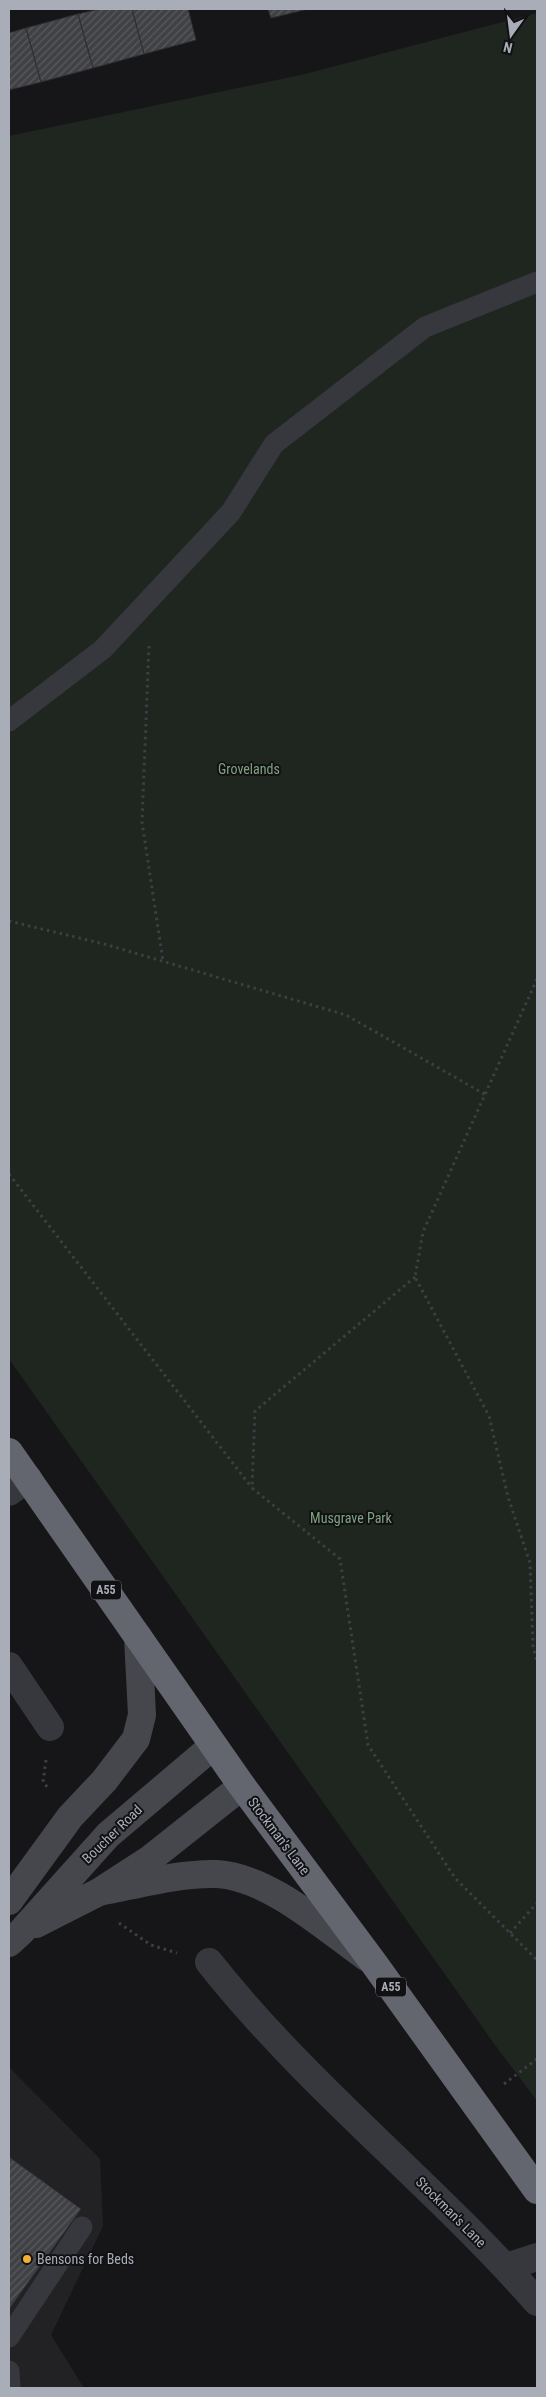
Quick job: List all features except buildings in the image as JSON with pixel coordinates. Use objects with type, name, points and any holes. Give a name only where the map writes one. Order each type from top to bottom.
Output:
[{"type":"highway","name":"Stockman's Lane","points":[[9,1452],[18,1485],[138,1637],[213,1746],[373,1962],[537,2190]]},
{"type":"street","points":[[9,1901],[70,1817],[104,1781],[136,1739],[142,1715],[138,1637]]},
{"type":"street","points":[[9,1666],[50,1727]]},
{"type":"street","name":"Boucher Road","points":[[15,1937],[108,1835],[213,1746]]},
{"type":"street","name":"Boucher Road","points":[[15,1937],[92,1895],[150,1859],[242,1786]]},
{"type":"street","points":[[92,1895],[180,1877],[218,1874],[243,1880],[286,1900],[373,1962]]},
{"type":"street","name":"Stockman's Lane","points":[[209,1962],[242,2004],[296,2062],[506,2267],[537,2302]]},
{"type":"street","points":[[506,2267],[537,2257]]},
{"type":"lane","points":[[9,721],[103,649],[231,512],[274,444],[424,327],[537,282]]},
{"type":"lane","points":[[9,2337],[82,2227]]},
{"type":"lane","points":[[9,2371],[10,2388]]},
{"type":"path","points":[[137,611],[150,630],[142,822],[163,961]]},
{"type":"path","points":[[9,921],[104,944],[346,1014],[486,1095]]},
{"type":"path","points":[[252,1488],[255,1411],[415,1277],[424,1232],[537,979]]},
{"type":"path","points":[[9,1174],[252,1488],[340,1559],[368,1745],[455,1878],[537,1960]]},
{"type":"path","points":[[415,1277],[489,1416],[508,1497],[530,1563],[533,1646],[537,1662]]},
{"type":"path","points":[[50,1727],[43,1782],[70,1817]]},
{"type":"path","points":[[92,1895],[151,1945],[209,1962]]},
{"type":"path","points":[[510,1933],[537,1903]]},
{"type":"path","points":[[477,2105],[537,2058]]},
{"type":"shaded area","points":[[9,2067],[100,2159],[103,2226],[51,2335],[84,2388],[9,2388]]},
{"type":"green space","points":[[537,13],[537,2101],[495,2045],[9,1359],[9,136],[305,74]]},
{"type":"place","name":"Bensons for Beds","points":[[27,2259]]},
{"type":"park label","name":"Grovelands","points":[[249,769]]},
{"type":"park label","name":"Musgrave Park","points":[[351,1518]]}]
